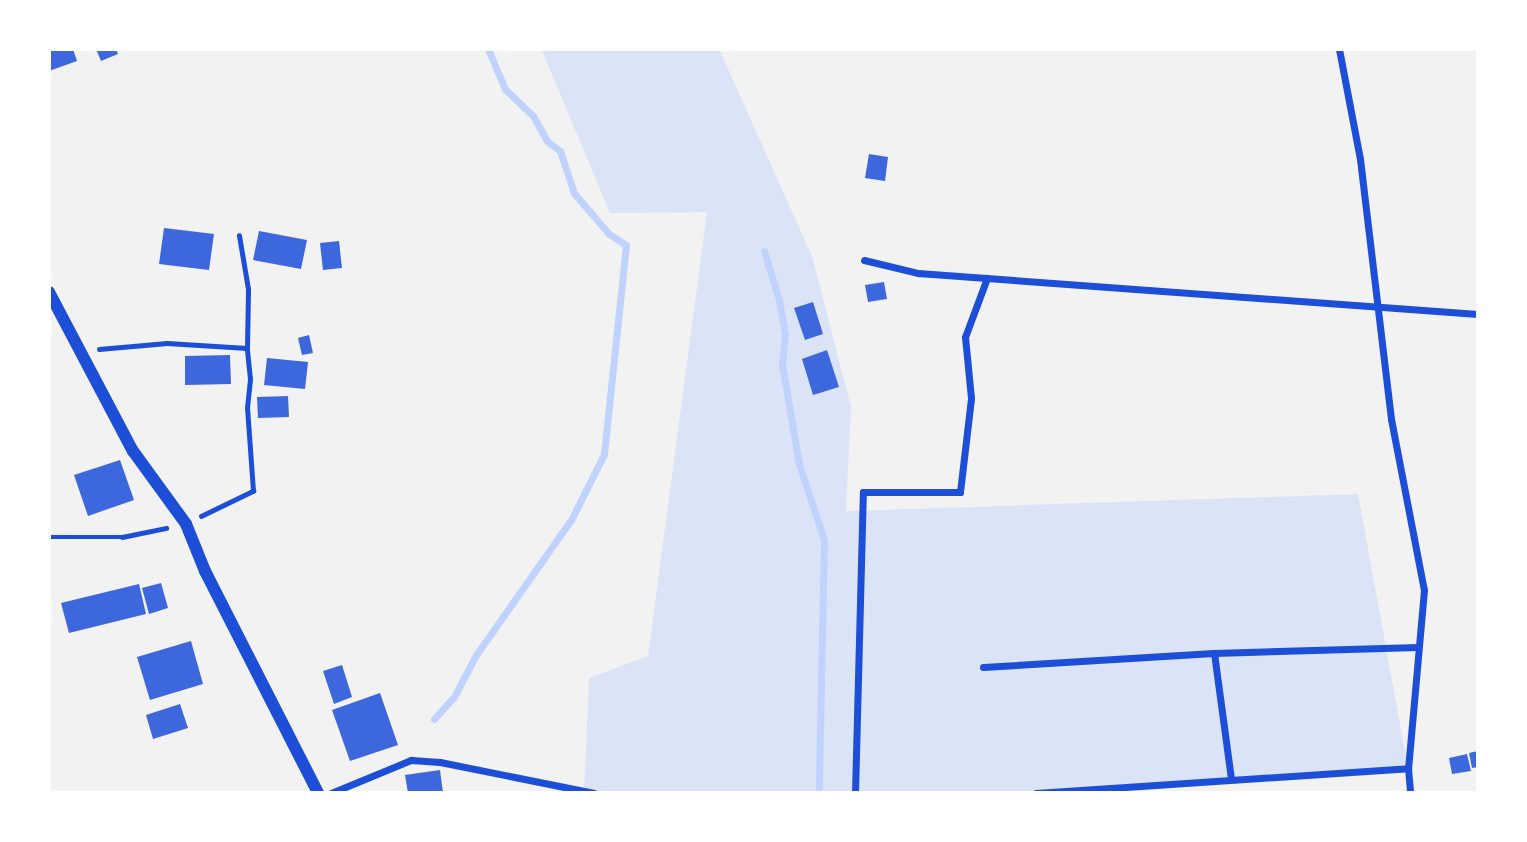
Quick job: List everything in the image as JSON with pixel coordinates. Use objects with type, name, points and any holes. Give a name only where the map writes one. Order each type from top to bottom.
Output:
[{"type":"street","points":[[1339,49],[1360,159],[1391,419],[1424,590],[1408,768],[1410,793]]},
{"type":"street","points":[[864,260],[918,273],[1478,314]]},
{"type":"street","points":[[855,793],[863,492],[960,492],[971,398],[965,337],[987,278]]},
{"type":"street","points":[[49,292],[134,451],[186,524],[205,571],[318,793]]},
{"type":"street","points":[[983,667],[1214,653],[1418,646]]},
{"type":"street","points":[[1214,653],[1231,779]]},
{"type":"street","points":[[331,793],[411,760],[440,762],[594,793]]},
{"type":"street","points":[[1036,793],[1408,768]]},
{"type":"path","points":[[49,537],[121,537],[186,524],[253,491],[247,408],[250,379],[247,348],[248,289],[239,236]]},
{"type":"path","points":[[85,360],[95,349],[167,343],[247,348]]},
{"type":"shaded area","points":[[537,49],[719,49],[812,256],[851,407],[846,511],[1358,494],[1408,768],[1048,793],[584,792],[589,678],[648,656],[707,212],[610,213],[542,51]]},
{"type":"building","points":[[49,49],[73,49],[77,61],[49,71]]},
{"type":"building","points":[[96,49],[116,49],[118,54],[101,61]]},
{"type":"building","points":[[869,154],[888,157],[885,181],[865,178]]},
{"type":"building","points":[[164,228],[214,234],[209,270],[159,264]]},
{"type":"building","points":[[259,231],[307,240],[301,269],[253,260]]},
{"type":"building","points":[[339,241],[342,268],[323,270],[320,243]]},
{"type":"building","points":[[884,282],[887,299],[868,302],[865,285]]},
{"type":"building","points":[[813,302],[823,334],[805,340],[794,308]]},
{"type":"building","points":[[309,335],[313,353],[302,355],[298,338]]},
{"type":"building","points":[[827,350],[839,387],[813,395],[802,359]]},
{"type":"building","points":[[230,355],[231,384],[185,385],[185,356]]},
{"type":"building","points":[[267,358],[308,362],[305,389],[264,385]]},
{"type":"building","points":[[288,396],[289,417],[258,418],[257,397]]},
{"type":"building","points":[[120,460],[134,500],[88,516],[74,475]]},
{"type":"building","points":[[161,583],[168,608],[149,614],[142,588]]},
{"type":"building","points":[[139,584],[146,614],[69,633],[61,603]]},
{"type":"building","points":[[191,641],[203,684],[150,700],[137,657]]},
{"type":"building","points":[[342,665],[352,697],[334,704],[323,671]]},
{"type":"building","points":[[380,693],[398,745],[350,761],[332,710]]},
{"type":"building","points":[[180,704],[188,728],[153,739],[146,715]]},
{"type":"building","points":[[1478,751],[1478,767],[1472,768],[1469,753]]},
{"type":"building","points":[[1467,754],[1471,771],[1452,774],[1449,758]]},
{"type":"building","points":[[440,770],[443,793],[408,793],[405,775]]},
{"type":"waterway","points":[[434,719],[454,697],[476,655],[571,520],[604,454],[626,245],[609,234],[574,193],[560,151],[547,141],[533,116],[505,89],[488,49]]},
{"type":"waterway","points":[[764,251],[779,300],[785,335],[782,364],[799,464],[824,540],[819,789]]}]
